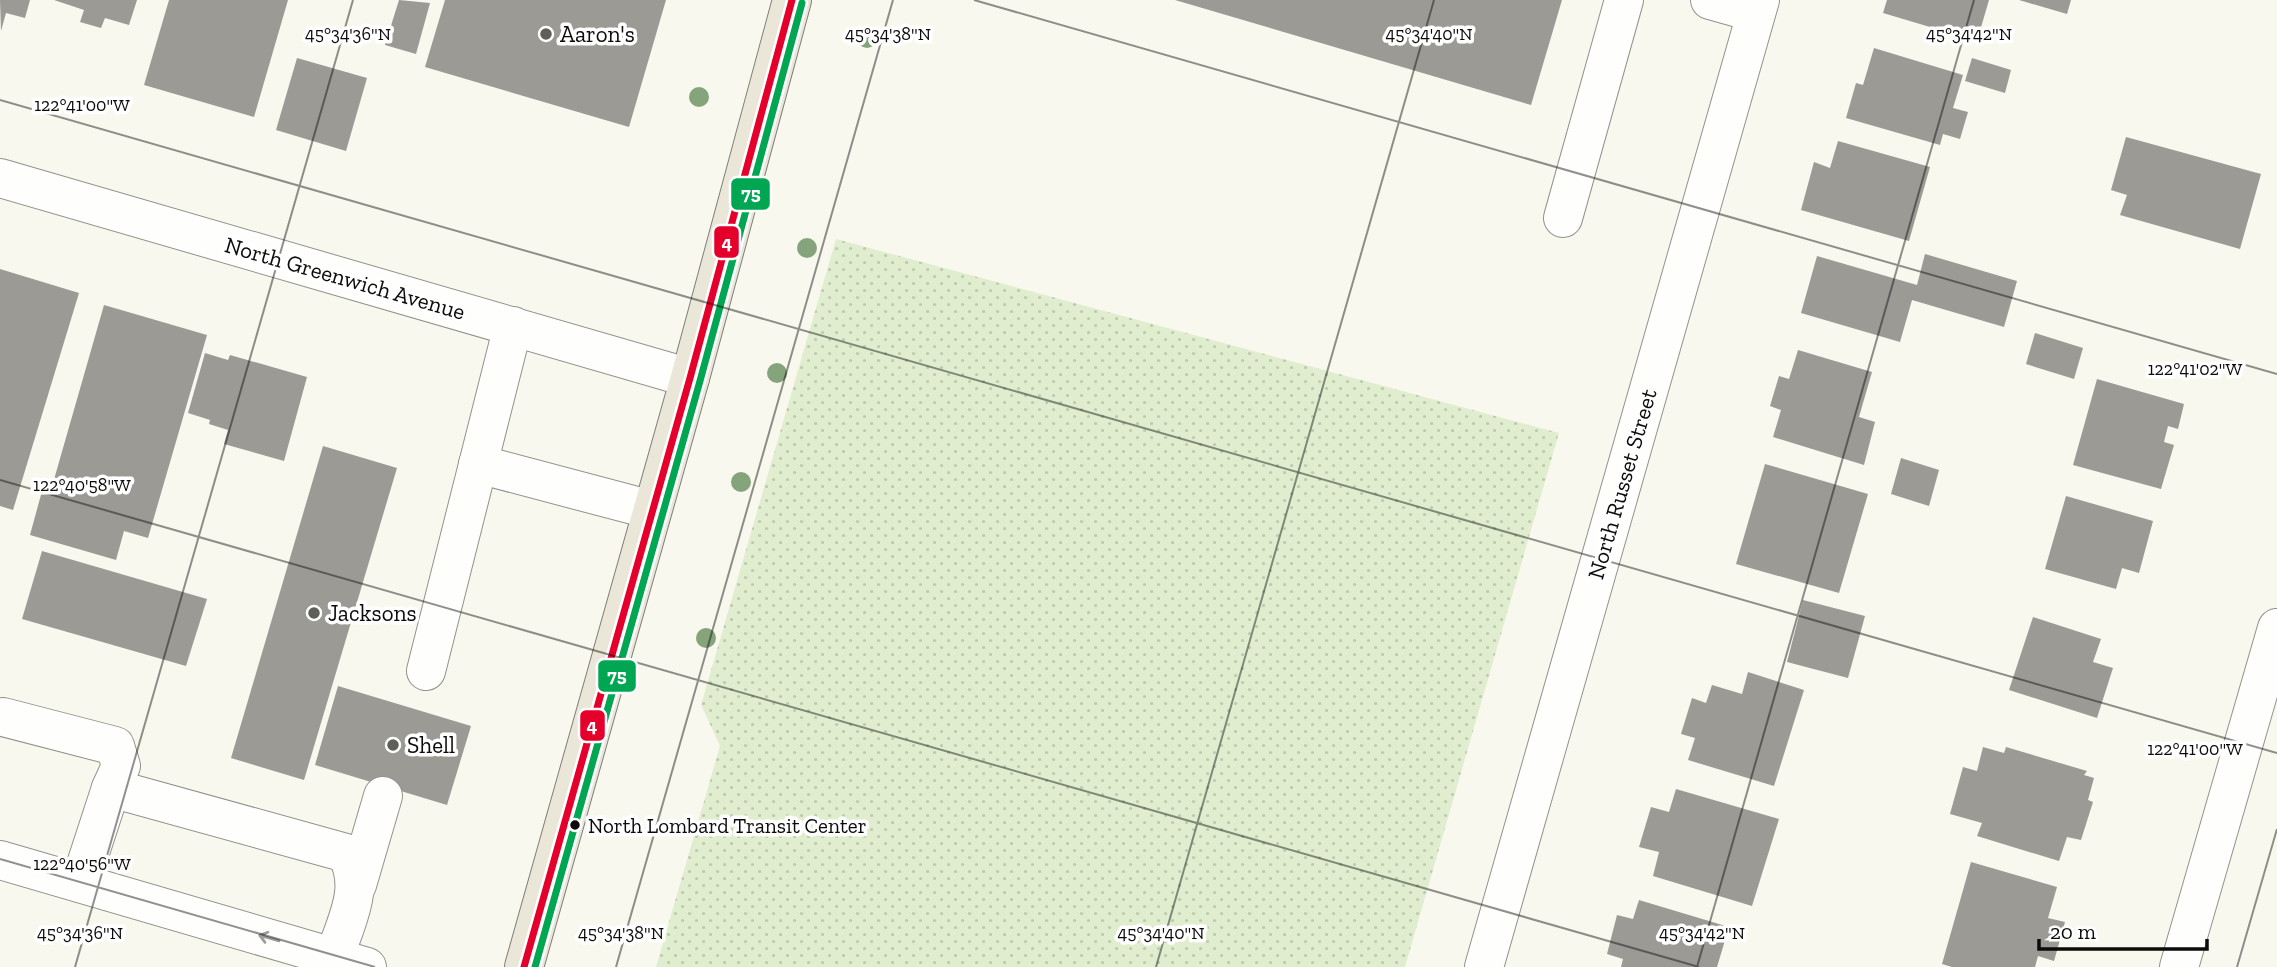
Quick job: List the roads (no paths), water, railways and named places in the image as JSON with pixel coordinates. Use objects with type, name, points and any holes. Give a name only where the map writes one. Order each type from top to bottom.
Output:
[{"type":"main road","points":[[524,967],[690,378],[792,0]]},
{"type":"street","points":[[1563,218],[1624,0]]},
{"type":"street","points":[[1710,0],[1758,7]]},
{"type":"street","name":"North Russet Street","points":[[1484,967],[1758,7]]},
{"type":"street","name":"North Greenwich Avenue","points":[[0,177],[690,378]]},
{"type":"street","points":[[426,671],[513,326]]},
{"type":"street","points":[[478,464],[652,510]]},
{"type":"street","points":[[2179,967],[2277,628]]},
{"type":"street","points":[[4,717],[115,746],[121,766],[111,788],[80,883]]},
{"type":"street","points":[[0,860],[351,962],[357,885],[355,869],[346,853],[111,788]]},
{"type":"street","points":[[357,885],[383,796]]},
{"type":"place","name":"Aaron's","points":[[546,34]]},
{"type":"place","name":"Jacksons","points":[[314,613]]},
{"type":"place","name":"Shell","points":[[393,745]]},
{"type":"place","name":"North Lombard Transit Center","points":[[575,825]]}]
